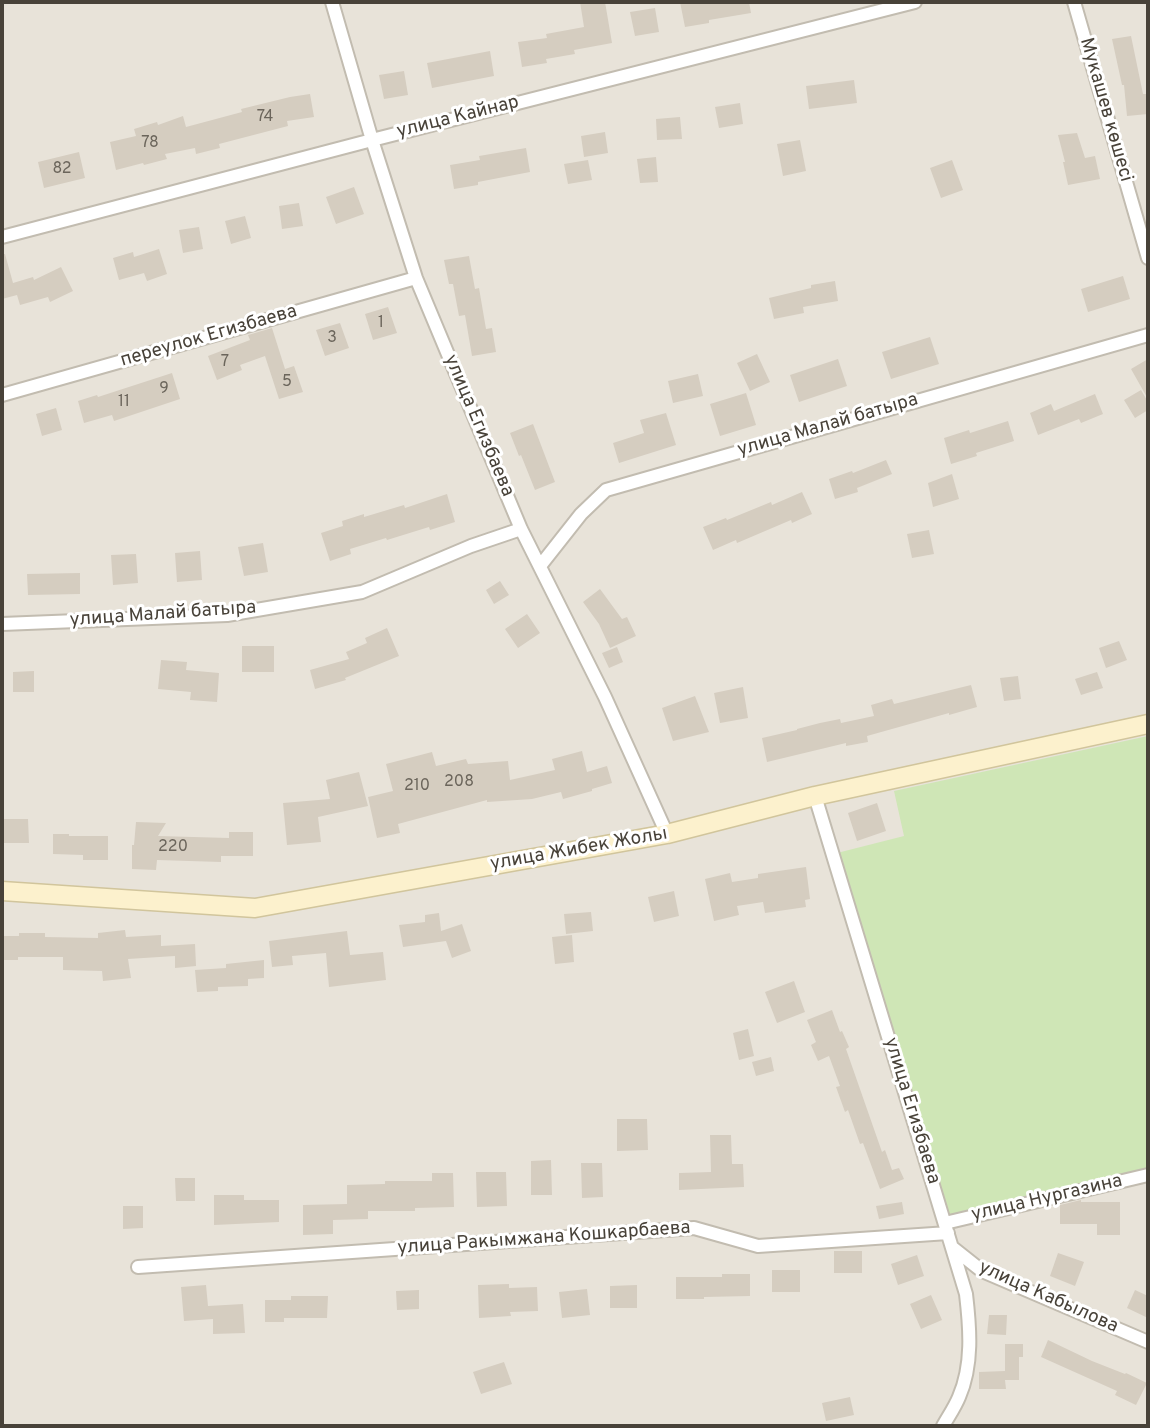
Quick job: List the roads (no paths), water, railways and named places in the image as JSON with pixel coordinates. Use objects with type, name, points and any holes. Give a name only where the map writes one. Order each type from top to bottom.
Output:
[{"type":"main road","name":"улица Жибек Жолы","points":[[2,891],[255,908],[667,834],[815,796],[1148,724]]},
{"type":"street","name":"улица Егизбаева","points":[[332,2],[372,141],[416,278],[521,529],[605,697],[667,834]]},
{"type":"street","name":"улица Кайнар","points":[[2,237],[915,2]]},
{"type":"street","name":"Мукашев көшесі","points":[[1074,2],[1148,258]]},
{"type":"street","name":"переулок Егизбаева","points":[[2,395],[416,278]]},
{"type":"street","name":"улица Малай батыра","points":[[540,566],[581,514],[606,490],[1148,335]]},
{"type":"street","name":"улица Малай батыра","points":[[2,624],[227,615],[362,592],[471,546],[521,529]]},
{"type":"street","name":"улица Егизбаева","points":[[815,796],[966,1294],[970,1329],[968,1365],[959,1397],[943,1426]]},
{"type":"street","name":"улица Нургазина","points":[[946,1228],[1148,1175]]},
{"type":"street","name":"улица Ракымжана Кошкарбаева","points":[[138,1267],[694,1228],[758,1246],[946,1228]]},
{"type":"street","name":"улица Кабылова","points":[[952,1247],[982,1271],[1148,1342]]}]
